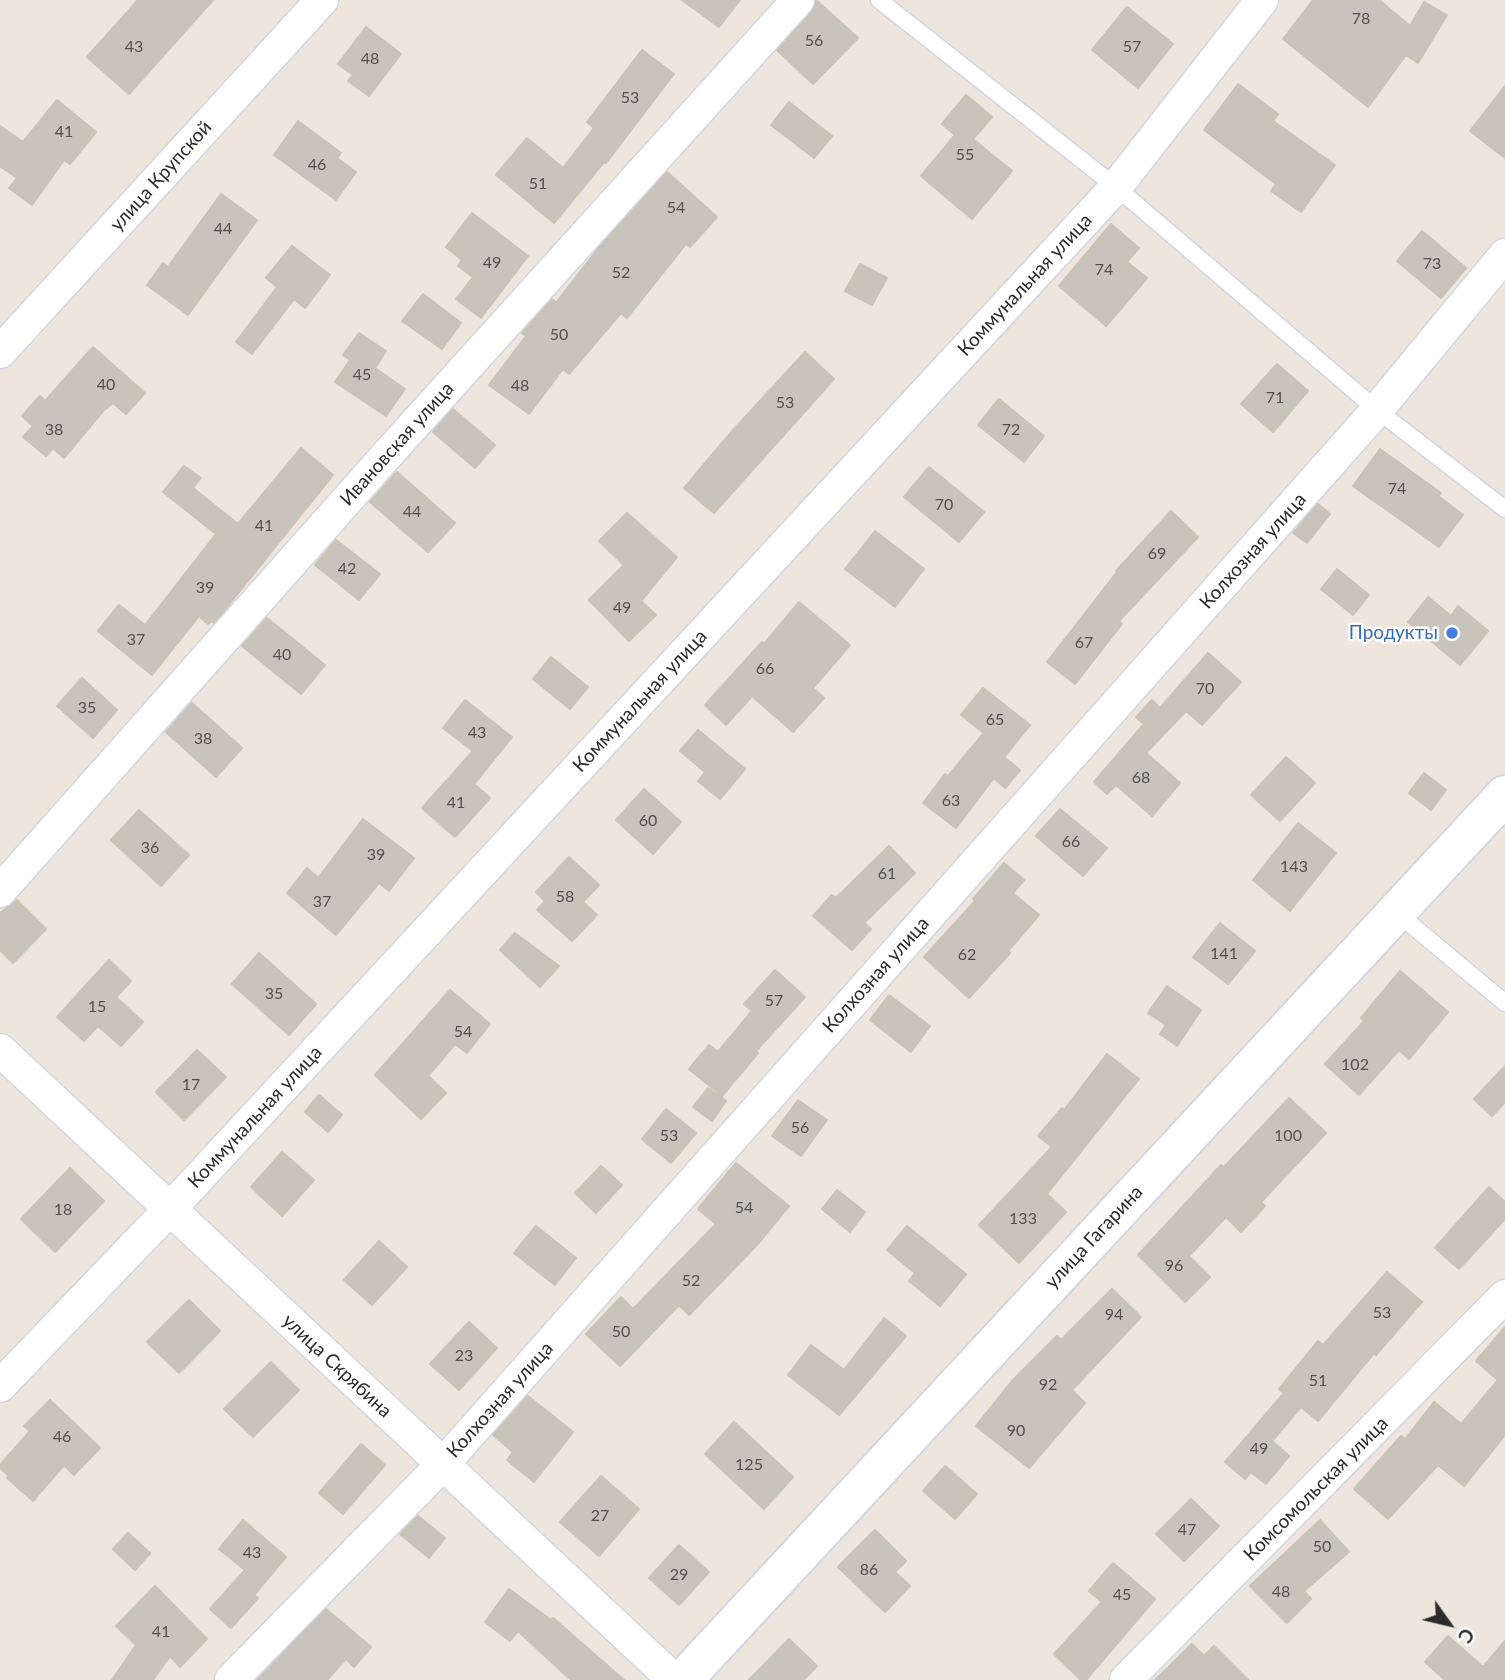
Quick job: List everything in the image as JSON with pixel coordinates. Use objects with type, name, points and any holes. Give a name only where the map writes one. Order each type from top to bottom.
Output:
[{"type":"main road","name":"улица Гагарина","points":[[683,1680],[1505,795]]},
{"type":"street","name":"улица Крупской","points":[[0,352],[322,0]]},
{"type":"street","name":"Ивановская улица","points":[[0,891],[386,456],[798,0]]},
{"type":"street","name":"Коммунальная улица","points":[[0,1386],[169,1210],[1116,187],[1262,0]]},
{"type":"street","name":"Колхозная улица","points":[[231,1680],[443,1464],[1377,410],[1505,255]]},
{"type":"street","name":"улица Скрябина","points":[[0,1050],[674,1680]]},
{"type":"street","name":"Комсомольская улица","points":[[1126,1680],[1505,1296]]},
{"type":"lane","points":[[879,0],[1116,187],[1377,410],[1505,509]]},
{"type":"lane","points":[[1396,912],[1505,1003]]},
{"type":"building","points":[[138,0],[213,0],[129,94],[87,57]]},
{"type":"building","points":[[682,0],[740,0],[719,27]]},
{"type":"building","points":[[816,0],[858,38],[813,84],[777,50],[812,12]]},
{"type":"building","points":[[1313,0],[1379,0],[1410,26],[1424,2],[1447,15],[1418,63],[1406,55],[1368,107],[1283,39]]},
{"type":"building","points":[[1127,7],[1173,44],[1138,88],[1092,50]]},
{"type":"building","points":[[366,27],[401,54],[369,96],[348,81],[353,75],[338,64]]},
{"type":"building","points":[[642,50],[674,74],[606,163],[604,162],[554,223],[496,175],[527,138],[563,168],[594,128],[587,122]]},
{"type":"building","points":[[1238,84],[1278,114],[1273,121],[1335,165],[1301,212],[1271,191],[1276,184],[1204,130]]},
{"type":"building","points":[[1505,86],[1505,158],[1470,131]]},
{"type":"building","points":[[966,95],[992,117],[973,139],[1012,171],[972,219],[921,176],[955,135],[942,124]]},
{"type":"building","points":[[57,100],[96,132],[70,164],[64,160],[32,205],[9,188],[17,178],[0,166],[0,126],[23,142]]},
{"type":"building","points":[[789,102],[832,136],[814,158],[771,125]]},
{"type":"building","points":[[298,121],[341,153],[337,158],[356,172],[336,200],[274,155]]},
{"type":"building","points":[[667,172],[717,217],[690,247],[686,244],[627,318],[621,313],[569,374],[563,369],[529,414],[489,385],[526,336],[522,333],[552,299],[556,303],[600,246]]},
{"type":"building","points":[[221,194],[257,220],[188,315],[147,285],[163,263],[168,267]]},
{"type":"building","points":[[472,213],[528,256],[481,318],[456,299],[473,277],[458,266],[462,260],[446,247]]},
{"type":"building","points":[[1111,224],[1139,248],[1127,262],[1147,278],[1106,326],[1059,286]]},
{"type":"building","points":[[1422,231],[1466,268],[1441,298],[1397,261]]},
{"type":"building","points":[[292,246],[330,275],[305,308],[294,299],[252,354],[236,342],[277,287],[266,278]]},
{"type":"building","points":[[860,264],[887,278],[872,305],[845,291]]},
{"type":"building","points":[[423,294],[461,323],[442,349],[402,321]]},
{"type":"building","points":[[359,333],[386,351],[375,368],[405,389],[386,416],[335,382],[350,360],[343,355]]},
{"type":"building","points":[[93,347],[145,393],[126,414],[113,403],[104,410],[64,458],[53,448],[46,456],[23,437],[33,426],[22,416],[40,396],[45,401]]},
{"type":"building","points":[[805,352],[834,379],[714,513],[684,488]]},
{"type":"building","points":[[1277,364],[1308,391],[1273,432],[1241,404]]},
{"type":"building","points":[[999,399],[1044,436],[1024,462],[978,425]]},
{"type":"building","points":[[453,409],[495,445],[475,468],[433,432]]},
{"type":"building","points":[[301,448],[333,475],[214,623],[211,621],[208,624],[199,616],[152,675],[98,631],[119,605],[145,625],[216,534],[163,492],[184,466],[201,478],[193,488],[238,524]]},
{"type":"building","points":[[1380,449],[1441,493],[1438,496],[1463,515],[1439,547],[1353,486]]},
{"type":"building","points":[[929,467],[984,512],[959,542],[904,497]]},
{"type":"building","points":[[397,472],[455,523],[428,552],[370,502]]},
{"type":"building","points":[[1318,504],[1330,514],[1307,543],[1293,533]]},
{"type":"building","points":[[1171,511],[1198,537],[1119,621],[1122,624],[1075,684],[1047,662],[1116,571]]},
{"type":"building","points":[[627,513],[677,557],[641,601],[656,615],[629,641],[589,600],[624,565],[599,541]]},
{"type":"building","points":[[875,531],[924,569],[895,607],[845,569]]},
{"type":"building","points":[[336,540],[380,574],[359,600],[315,565]]},
{"type":"building","points":[[1337,569],[1369,595],[1353,615],[1321,589]]},
{"type":"building","points":[[1428,597],[1451,616],[1458,606],[1488,631],[1460,665],[1408,622]]},
{"type":"building","points":[[799,602],[850,645],[813,688],[824,698],[793,732],[752,696],[726,725],[705,705],[762,642],[764,644]]},
{"type":"building","points":[[267,618],[325,665],[301,694],[242,646]]},
{"type":"building","points":[[1208,653],[1241,682],[1202,725],[1186,711],[1146,753],[1180,783],[1152,816],[1116,785],[1107,794],[1094,782],[1144,724],[1136,717],[1152,700],[1160,708]]},
{"type":"building","points":[[551,657],[588,687],[570,709],[533,679]]},
{"type":"building","points":[[82,678],[117,710],[93,738],[57,706]]},
{"type":"building","points":[[983,688],[1030,725],[1004,757],[1020,770],[1005,788],[994,778],[956,828],[923,803],[945,774],[948,776],[984,733],[961,715]]},
{"type":"building","points":[[465,700],[512,737],[474,784],[490,798],[455,837],[422,808],[473,751],[443,728]]},
{"type":"building","points":[[192,703],[242,748],[216,777],[166,732]]},
{"type":"building","points":[[698,730],[745,769],[720,799],[698,781],[705,772],[680,751]]},
{"type":"building","points":[[1286,757],[1315,783],[1280,821],[1251,795]]},
{"type":"building","points":[[1424,773],[1446,790],[1431,810],[1409,793]]},
{"type":"building","points":[[644,789],[681,822],[653,854],[616,820]]},
{"type":"building","points":[[1060,809],[1107,848],[1083,876],[1036,836]]},
{"type":"building","points":[[139,810],[189,855],[161,886],[111,840]]},
{"type":"building","points":[[363,819],[414,858],[389,891],[379,883],[336,935],[287,893],[307,868],[318,878]]},
{"type":"building","points":[[1298,823],[1336,853],[1290,911],[1253,880]]},
{"type":"building","points":[[889,846],[915,873],[864,923],[871,929],[852,950],[813,916],[832,895],[836,898]]},
{"type":"building","points":[[569,857],[599,885],[583,902],[597,915],[572,941],[537,910],[545,901],[536,892]]},
{"type":"building","points":[[1004,863],[1024,880],[1013,893],[1039,915],[1008,951],[1010,953],[969,998],[924,957],[975,901],[973,899]]},
{"type":"building","points":[[17,900],[46,929],[13,963],[0,950],[0,913]]},
{"type":"building","points":[[1220,923],[1255,951],[1228,984],[1193,957]]},
{"type":"building","points":[[515,933],[559,966],[540,987],[500,950]]},
{"type":"building","points":[[259,953],[316,1004],[289,1035],[232,984]]},
{"type":"building","points":[[109,960],[131,981],[116,997],[143,1022],[121,1046],[98,1026],[84,1041],[57,1017]]},
{"type":"building","points":[[775,970],[805,997],[756,1051],[758,1053],[722,1096],[689,1069],[709,1045],[718,1052],[752,1011],[744,1004]]},
{"type":"building","points":[[1400,971],[1448,1012],[1409,1059],[1399,1050],[1359,1095],[1325,1064],[1364,1021],[1361,1018]]},
{"type":"building","points":[[1167,986],[1201,1010],[1177,1046],[1160,1034],[1166,1025],[1148,1013]]},
{"type":"building","points":[[450,990],[490,1024],[467,1053],[455,1044],[428,1076],[446,1093],[421,1119],[375,1075]]},
{"type":"building","points":[[889,995],[930,1026],[911,1052],[870,1020]]},
{"type":"building","points":[[197,1050],[226,1077],[184,1120],[156,1092]]},
{"type":"building","points":[[1107,1054],[1139,1079],[1047,1194],[1066,1212],[1019,1263],[979,1225],[1052,1147],[1038,1136],[1062,1108],[1064,1110]]},
{"type":"building","points":[[1505,1066],[1505,1102],[1492,1116],[1474,1099]]},
{"type":"building","points":[[708,1088],[726,1101],[712,1121],[693,1107]]},
{"type":"building","points":[[319,1095],[342,1115],[328,1132],[305,1112]]},
{"type":"building","points":[[1289,1098],[1326,1133],[1261,1202],[1265,1206],[1241,1232],[1226,1217],[1189,1256],[1210,1277],[1185,1302],[1138,1255],[1221,1165],[1224,1167]]},
{"type":"building","points":[[798,1100],[827,1120],[801,1156],[772,1136]]},
{"type":"building","points":[[666,1109],[696,1133],[671,1163],[642,1139]]},
{"type":"building","points":[[282,1152],[314,1180],[282,1216],[251,1187]]},
{"type":"building","points":[[736,1163],[789,1206],[756,1246],[689,1315],[679,1305],[620,1366],[586,1334],[621,1297],[633,1309],[716,1224],[698,1209]]},
{"type":"building","points":[[601,1166],[622,1185],[596,1213],[575,1193]]},
{"type":"building","points":[[70,1168],[104,1201],[55,1252],[21,1219]]},
{"type":"building","points":[[1489,1187],[1505,1202],[1505,1219],[1459,1269],[1435,1248]]},
{"type":"building","points":[[837,1190],[865,1212],[850,1232],[822,1209]]},
{"type":"building","points":[[536,1226],[576,1258],[555,1285],[514,1253]]},
{"type":"building","points":[[907,1226],[966,1274],[940,1306],[909,1281],[915,1273],[887,1250]]},
{"type":"building","points":[[379,1241],[407,1267],[372,1305],[344,1280]]},
{"type":"building","points":[[1387,1272],[1422,1302],[1376,1355],[1374,1353],[1318,1421],[1301,1407],[1272,1441],[1289,1456],[1266,1484],[1251,1472],[1245,1479],[1225,1462],[1284,1393],[1279,1389],[1318,1341],[1323,1345]]},
{"type":"building","points":[[1112,1289],[1141,1317],[1072,1390],[1085,1403],[1029,1468],[976,1426],[1013,1380],[1057,1336],[1061,1340]]},
{"type":"building","points":[[189,1300],[220,1331],[179,1373],[147,1342]]},
{"type":"building","points":[[884,1318],[906,1336],[839,1415],[788,1375],[811,1345],[844,1370]]},
{"type":"building","points":[[469,1322],[497,1348],[459,1390],[430,1364]]},
{"type":"building","points":[[1505,1327],[1505,1435],[1464,1486],[1438,1465],[1388,1519],[1354,1489],[1401,1436],[1405,1439],[1434,1402],[1461,1424],[1498,1380],[1476,1361]]},
{"type":"building","points":[[271,1362],[299,1390],[253,1437],[224,1409]]},
{"type":"building","points":[[528,1396],[573,1432],[534,1482],[507,1460],[513,1452],[493,1435]]},
{"type":"building","points":[[50,1400],[100,1448],[74,1475],[64,1465],[33,1501],[7,1478],[9,1476],[0,1465],[30,1431],[24,1426]]},
{"type":"building","points":[[734,1422],[793,1477],[764,1509],[705,1454]]},
{"type":"building","points":[[361,1444],[385,1465],[343,1514],[319,1493]]},
{"type":"building","points":[[945,1466],[977,1494],[955,1519],[923,1491]]},
{"type":"building","points":[[601,1476],[639,1509],[599,1556],[560,1522]]},
{"type":"building","points":[[1191,1499],[1219,1526],[1184,1561],[1156,1534]]},
{"type":"building","points":[[418,1516],[445,1538],[429,1558],[400,1534]]},
{"type":"building","points":[[243,1520],[286,1557],[254,1595],[258,1598],[231,1628],[210,1609],[245,1570],[219,1549]]},
{"type":"building","points":[[1320,1520],[1349,1552],[1304,1591],[1311,1599],[1287,1623],[1250,1586]]},
{"type":"building","points":[[875,1530],[906,1561],[895,1572],[910,1586],[885,1612],[838,1567]]},
{"type":"building","points":[[128,1533],[150,1553],[135,1570],[113,1549]]},
{"type":"building","points":[[679,1545],[709,1572],[679,1605],[649,1578]]},
{"type":"building","points":[[1113,1563],[1155,1599],[1086,1680],[1081,1680],[1054,1654],[1102,1602],[1089,1591]]},
{"type":"building","points":[[155,1586],[207,1639],[180,1667],[170,1656],[153,1680],[112,1680],[136,1645],[116,1626]]},
{"type":"building","points":[[509,1589],[551,1620],[553,1618],[624,1680],[571,1680],[518,1631],[510,1641],[485,1622]]},
{"type":"building","points":[[326,1609],[371,1647],[354,1667],[346,1659],[327,1680],[257,1680]]},
{"type":"building","points":[[1448,1636],[1483,1667],[1505,1641],[1505,1680],[1445,1680],[1425,1662]]},
{"type":"building","points":[[789,1639],[817,1666],[803,1680],[749,1680]]},
{"type":"building","points":[[1192,1644],[1204,1656],[1214,1646],[1248,1680],[1155,1680]]},
{"type":"place","name":"Продукты","points":[[1452,633]]}]
